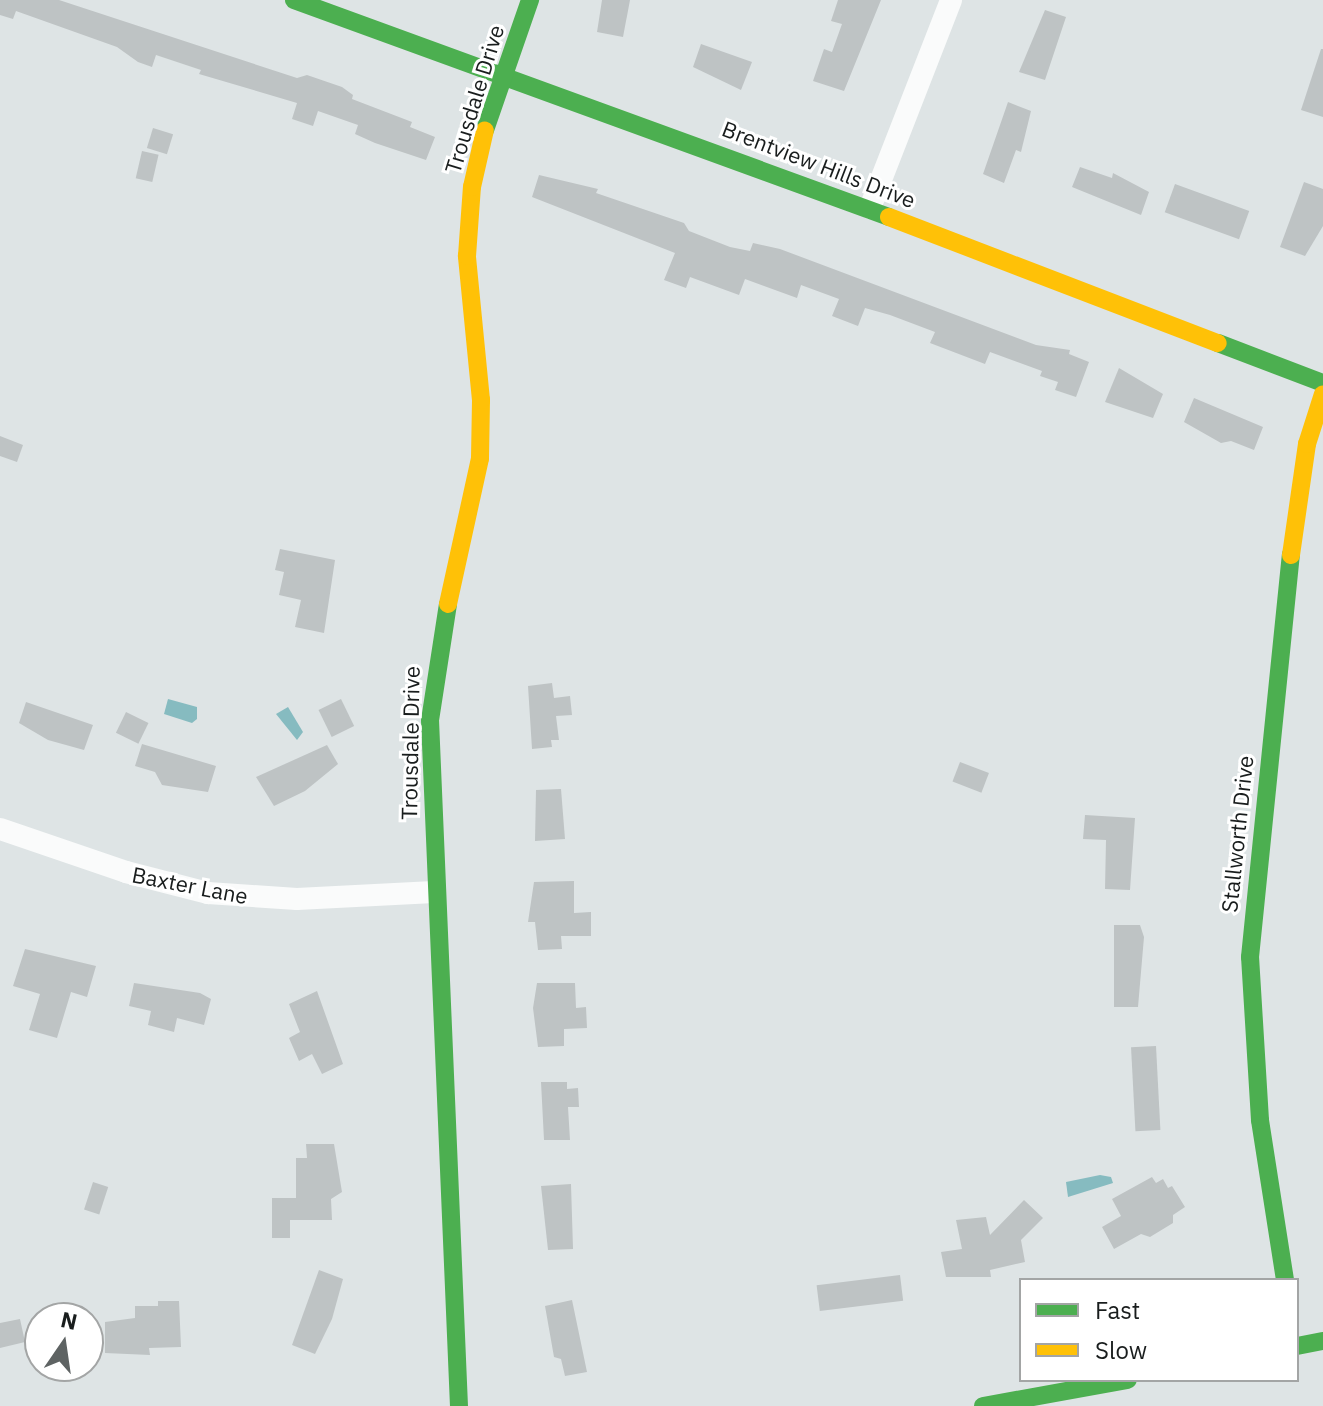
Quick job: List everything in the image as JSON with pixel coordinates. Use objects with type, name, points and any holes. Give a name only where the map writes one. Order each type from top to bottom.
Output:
[{"type":"street","name":"Brentview Hills Drive","points":[[294,0],[504,73],[870,208],[1323,383]]},
{"type":"street","name":"Trousdale Drive","points":[[459,1406],[434,892],[432,690],[480,450],[467,256],[470,203],[480,148],[530,0]]},
{"type":"street","points":[[870,208],[951,0]]},
{"type":"street","name":"Stallworth Drive","points":[[1285,1278],[1260,1120],[1250,957],[1294,526],[1307,444],[1323,394]]},
{"type":"street","name":"Baxter Lane","points":[[0,829],[126,872],[208,893],[297,899],[434,892]]},
{"type":"street","points":[[1299,1346],[1323,1341]]},
{"type":"street","points":[[983,1406],[1117,1382]]},
{"type":"water","points":[[168,699],[197,707],[197,719],[192,723],[164,714]]},
{"type":"water","points":[[288,707],[303,732],[297,740],[276,714]]},
{"type":"water","points":[[1100,1175],[1111,1177],[1113,1183],[1068,1197],[1066,1182]]},
{"type":"building","points":[[0,0],[59,0],[297,78],[307,75],[342,87],[353,95],[352,99],[412,122],[410,127],[435,137],[426,160],[355,134],[358,125],[318,111],[313,126],[292,119],[297,103],[199,74],[201,70],[156,55],[152,67],[138,62],[117,47],[16,11],[13,19],[0,15]]},
{"type":"building","points":[[602,0],[630,0],[623,37],[597,32]]},
{"type":"building","points":[[838,0],[881,0],[844,91],[813,81],[824,49],[832,52],[842,24],[831,21]]},
{"type":"building","points":[[1045,10],[1066,17],[1045,80],[1019,72]]},
{"type":"building","points":[[701,44],[752,62],[741,90],[693,67]]},
{"type":"building","points":[[1323,49],[1323,117],[1301,110]]},
{"type":"building","points":[[1008,102],[1031,111],[1021,152],[1016,150],[1004,183],[983,174]]},
{"type":"building","points":[[153,128],[173,134],[167,154],[147,148]]},
{"type":"building","points":[[142,151],[159,155],[152,182],[136,178]]},
{"type":"building","points":[[1080,167],[1112,178],[1113,173],[1149,192],[1141,215],[1072,187]]},
{"type":"building","points":[[539,175],[598,189],[596,193],[684,223],[689,231],[730,247],[750,251],[753,243],[780,249],[1036,345],[1070,350],[1069,354],[1089,362],[1076,397],[1055,390],[1058,382],[1040,376],[1042,371],[990,352],[985,364],[930,343],[935,332],[890,315],[865,308],[858,326],[832,316],[839,299],[801,285],[797,298],[745,279],[739,295],[690,277],[686,288],[664,280],[675,253],[532,197]]},
{"type":"building","points":[[1304,182],[1323,189],[1323,226],[1305,256],[1280,247]]},
{"type":"building","points":[[1175,184],[1249,211],[1239,239],[1165,212]]},
{"type":"building","points":[[1119,368],[1163,394],[1153,418],[1105,402]]},
{"type":"building","points":[[1194,398],[1263,427],[1254,450],[1231,441],[1221,443],[1184,422]]},
{"type":"building","points":[[0,436],[23,445],[17,462],[0,456]]},
{"type":"building","points":[[280,549],[335,560],[324,633],[295,627],[301,600],[279,595],[284,572],[275,570]]},
{"type":"building","points":[[552,683],[554,698],[570,696],[572,715],[556,716],[559,740],[551,740],[552,747],[532,749],[528,686]]},
{"type":"building","points":[[341,699],[354,726],[332,737],[319,710]]},
{"type":"building","points":[[26,702],[93,725],[84,750],[48,740],[19,723]]},
{"type":"building","points":[[126,712],[148,723],[138,744],[116,733]]},
{"type":"building","points":[[142,744],[216,766],[208,792],[162,785],[155,772],[135,766]]},
{"type":"building","points":[[327,745],[338,764],[305,791],[274,806],[256,777]]},
{"type":"building","points":[[960,762],[989,773],[981,793],[952,782]]},
{"type":"building","points":[[561,789],[565,839],[535,841],[536,790]]},
{"type":"building","points":[[1085,815],[1135,818],[1130,890],[1105,889],[1106,840],[1083,839]]},
{"type":"building","points":[[574,881],[574,913],[591,912],[591,936],[561,936],[562,949],[538,950],[535,922],[528,922],[534,882]]},
{"type":"building","points":[[1114,925],[1140,925],[1144,937],[1138,1007],[1114,1007]]},
{"type":"building","points":[[25,949],[96,966],[87,997],[71,992],[57,1038],[29,1030],[40,994],[13,986]]},
{"type":"building","points":[[134,983],[200,993],[211,999],[204,1025],[177,1018],[174,1032],[148,1025],[151,1011],[129,1006]]},
{"type":"building","points":[[537,983],[575,983],[576,1008],[586,1007],[587,1028],[564,1029],[564,1046],[538,1047],[533,1008]]},
{"type":"building","points":[[317,991],[343,1064],[322,1074],[312,1054],[299,1061],[289,1038],[300,1032],[289,1004]]},
{"type":"building","points":[[1156,1046],[1160,1130],[1135,1131],[1131,1047]]},
{"type":"building","points":[[541,1082],[567,1082],[567,1089],[578,1088],[579,1107],[568,1107],[570,1140],[544,1140]]},
{"type":"building","points":[[306,1144],[334,1144],[342,1192],[331,1199],[332,1220],[290,1220],[290,1238],[272,1238],[272,1198],[296,1198],[296,1158],[307,1158]]},
{"type":"building","points":[[1152,1177],[1156,1183],[1163,1179],[1168,1188],[1172,1186],[1185,1207],[1173,1215],[1173,1223],[1150,1237],[1141,1234],[1114,1249],[1102,1227],[1121,1216],[1112,1199]]},
{"type":"building","points":[[93,1182],[108,1187],[99,1215],[84,1210]]},
{"type":"building","points":[[571,1184],[573,1249],[548,1250],[541,1186]]},
{"type":"building","points":[[1024,1200],[1043,1218],[1021,1240],[1025,1262],[990,1270],[991,1277],[946,1277],[941,1252],[962,1249],[956,1220],[986,1217],[990,1235]]},
{"type":"building","points":[[319,1270],[343,1279],[332,1319],[315,1354],[292,1345]]},
{"type":"building","points":[[900,1275],[903,1301],[820,1311],[817,1285]]},
{"type":"building","points":[[572,1300],[587,1372],[565,1376],[561,1359],[554,1357],[545,1306]]},
{"type":"building","points":[[158,1301],[179,1301],[181,1347],[149,1348],[150,1355],[105,1353],[105,1322],[135,1318],[135,1306],[158,1306]]},
{"type":"building","points":[[20,1319],[24,1342],[0,1348],[0,1323]]},
{"type":"traffic: fast","points":[[294,0],[889,217]]},
{"type":"traffic: fast","points":[[485,130],[530,0]]},
{"type":"traffic: fast","points":[[1218,343],[1323,383]]},
{"type":"traffic: fast","points":[[1285,1278],[1260,1120],[1250,957],[1291,555]]},
{"type":"traffic: fast","points":[[448,604],[430,720],[459,1406]]},
{"type":"traffic: fast","points":[[1299,1346],[1323,1341]]},
{"type":"traffic: fast","points":[[983,1406],[1117,1382]]},
{"type":"traffic: slow","points":[[448,604],[480,458],[481,400],[467,256],[472,187],[485,130]]},
{"type":"traffic: slow","points":[[889,217],[1218,343]]},
{"type":"traffic: slow","points":[[1291,555],[1307,444],[1323,394]]}]
